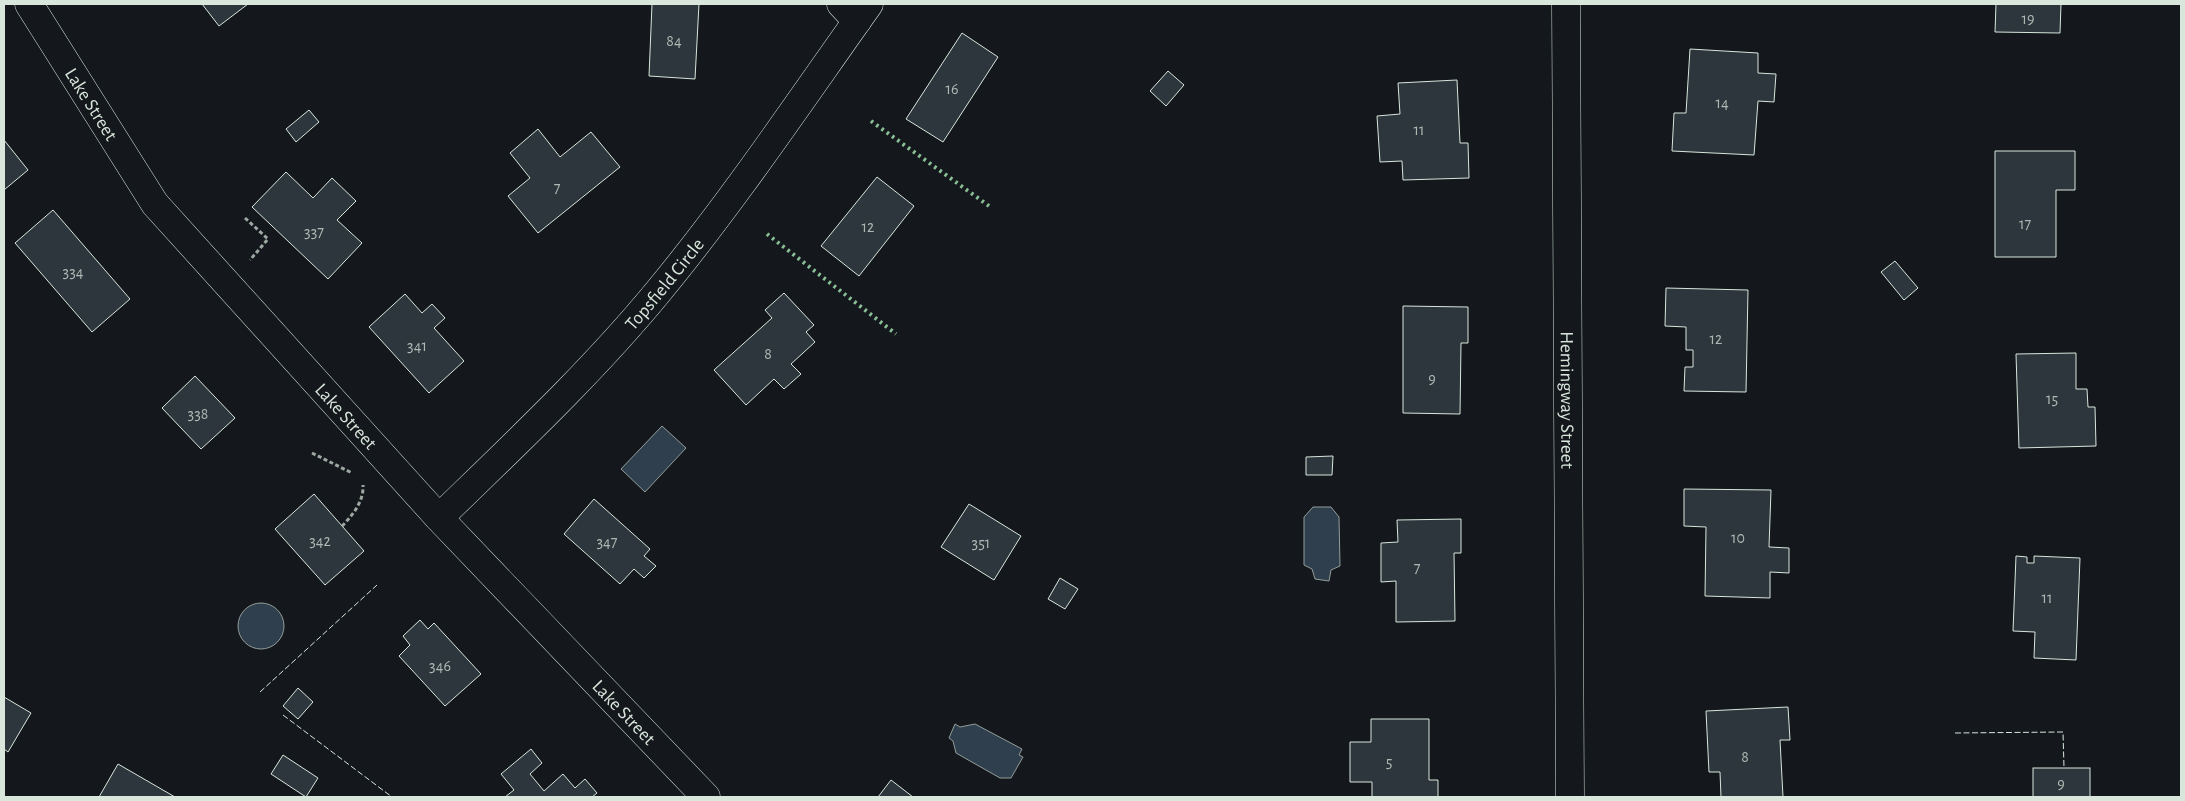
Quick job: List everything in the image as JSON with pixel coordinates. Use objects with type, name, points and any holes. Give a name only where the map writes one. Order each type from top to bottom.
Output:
[{"type":"street","name":"Lake Street","points":[[29,4],[155,204],[439,518],[706,797]]},
{"type":"street","name":"Hemingway Street","points":[[1566,4],[1570,797]]},
{"type":"street","name":"Topsfield Circle","points":[[439,518],[579,381],[656,294],[708,229],[856,9]]},
{"type":"path","points":[[228,284],[268,239],[245,218]]},
{"type":"path","points":[[312,453],[353,473]]},
{"type":"path","points":[[342,526],[352,516],[359,503],[363,482]]},
{"type":"water","points":[[662,426],[686,448],[645,492],[621,469]]},
{"type":"water","points":[[1313,507],[1331,507],[1339,517],[1340,566],[1331,570],[1329,581],[1315,579],[1312,569],[1304,565],[1304,517]]},
{"type":"water","points":[[266,603],[278,609],[283,617],[283,635],[278,643],[270,648],[256,649],[244,643],[239,635],[238,621],[244,609],[252,604]]},
{"type":"water","points":[[955,724],[960,727],[975,724],[1022,749],[1019,755],[1023,757],[1011,778],[1000,778],[956,753],[953,741],[949,738]]},
{"type":"building","points":[[202,4],[248,4],[219,26]]},
{"type":"building","points":[[652,4],[699,4],[695,79],[649,76]]},
{"type":"building","points":[[1996,4],[2061,4],[2060,33],[1995,32]]},
{"type":"building","points":[[962,33],[998,57],[943,142],[906,119]]},
{"type":"building","points":[[1690,49],[1758,53],[1758,73],[1776,74],[1774,102],[1758,101],[1754,155],[1672,151],[1674,113],[1686,113]]},
{"type":"building","points":[[1168,71],[1184,85],[1166,106],[1150,91]]},
{"type":"building","points":[[1457,80],[1460,143],[1468,143],[1469,178],[1403,180],[1402,161],[1380,162],[1377,116],[1400,114],[1398,83]]},
{"type":"building","points":[[309,110],[319,122],[296,142],[286,129]]},
{"type":"building","points":[[538,129],[560,157],[591,132],[620,167],[538,233],[508,196],[530,178],[510,153]]},
{"type":"building","points":[[4,140],[28,170],[4,190]]},
{"type":"building","points":[[1995,151],[2075,151],[2075,190],[2056,190],[2056,257],[1995,257]]},
{"type":"building","points":[[286,172],[313,198],[332,178],[356,201],[337,220],[362,243],[328,279],[252,207]]},
{"type":"building","points":[[877,177],[914,206],[859,276],[821,246]]},
{"type":"building","points":[[53,210],[130,299],[92,332],[15,243]]},
{"type":"building","points":[[1895,261],[1918,288],[1904,300],[1881,272]]},
{"type":"building","points":[[1666,288],[1748,290],[1746,392],[1684,391],[1685,367],[1693,367],[1693,350],[1686,350],[1686,327],[1665,326]]},
{"type":"building","points":[[784,293],[814,325],[806,332],[815,342],[791,364],[801,374],[784,389],[774,379],[746,405],[714,370],[772,318],[765,310]]},
{"type":"building","points":[[405,294],[422,313],[432,304],[445,318],[434,328],[464,361],[429,393],[369,327]]},
{"type":"building","points":[[1403,306],[1468,307],[1468,343],[1461,343],[1460,414],[1403,413]]},
{"type":"building","points":[[2076,353],[2076,389],[2087,389],[2088,407],[2095,407],[2096,446],[2019,448],[2016,354]]},
{"type":"building","points":[[195,376],[235,418],[201,449],[162,408]]},
{"type":"building","points":[[1333,456],[1332,475],[1306,475],[1306,457]]},
{"type":"building","points":[[1684,489],[1771,490],[1769,547],[1789,548],[1789,573],[1770,572],[1770,598],[1705,596],[1706,527],[1684,526]]},
{"type":"building","points":[[314,494],[364,551],[325,585],[275,529]]},
{"type":"building","points":[[594,499],[650,549],[644,556],[656,566],[644,578],[634,569],[620,584],[564,534]]},
{"type":"building","points":[[969,504],[1021,536],[994,580],[941,547]]},
{"type":"building","points":[[1461,519],[1461,553],[1454,553],[1455,621],[1396,622],[1396,581],[1381,582],[1381,543],[1398,542],[1397,520]]},
{"type":"building","points":[[2016,556],[2027,557],[2027,563],[2034,563],[2034,556],[2080,558],[2076,660],[2034,658],[2035,632],[2013,631]]},
{"type":"building","points":[[1060,578],[1078,589],[1065,609],[1048,599]]},
{"type":"building","points":[[420,620],[428,629],[434,623],[481,674],[445,706],[399,656],[410,645],[403,636]]},
{"type":"building","points":[[298,688],[313,702],[298,719],[283,706]]},
{"type":"building","points":[[4,697],[31,713],[8,752],[4,749]]},
{"type":"building","points":[[1788,707],[1790,740],[1780,740],[1783,797],[1721,797],[1720,772],[1709,772],[1706,711]]},
{"type":"building","points":[[1371,719],[1429,719],[1429,780],[1438,780],[1438,797],[1372,797],[1372,782],[1350,782],[1350,742],[1371,742]]},
{"type":"building","points":[[531,749],[542,763],[530,774],[544,791],[563,774],[575,788],[585,779],[597,793],[592,797],[505,797],[514,790],[501,774]]},
{"type":"building","points":[[283,755],[318,778],[306,797],[271,774]]},
{"type":"building","points":[[118,764],[175,797],[99,797]]},
{"type":"building","points":[[2033,768],[2090,768],[2090,797],[2033,797]]},
{"type":"building","points":[[891,780],[913,797],[878,797]]},
{"type":"hedge","points":[[871,121],[989,206]]},
{"type":"hedge","points":[[767,234],[896,334]]},
{"type":"fence","points":[[260,692],[377,585]]},
{"type":"fence","points":[[283,715],[392,797]]},
{"type":"fence","points":[[1955,733],[2063,732],[2064,768]]}]
